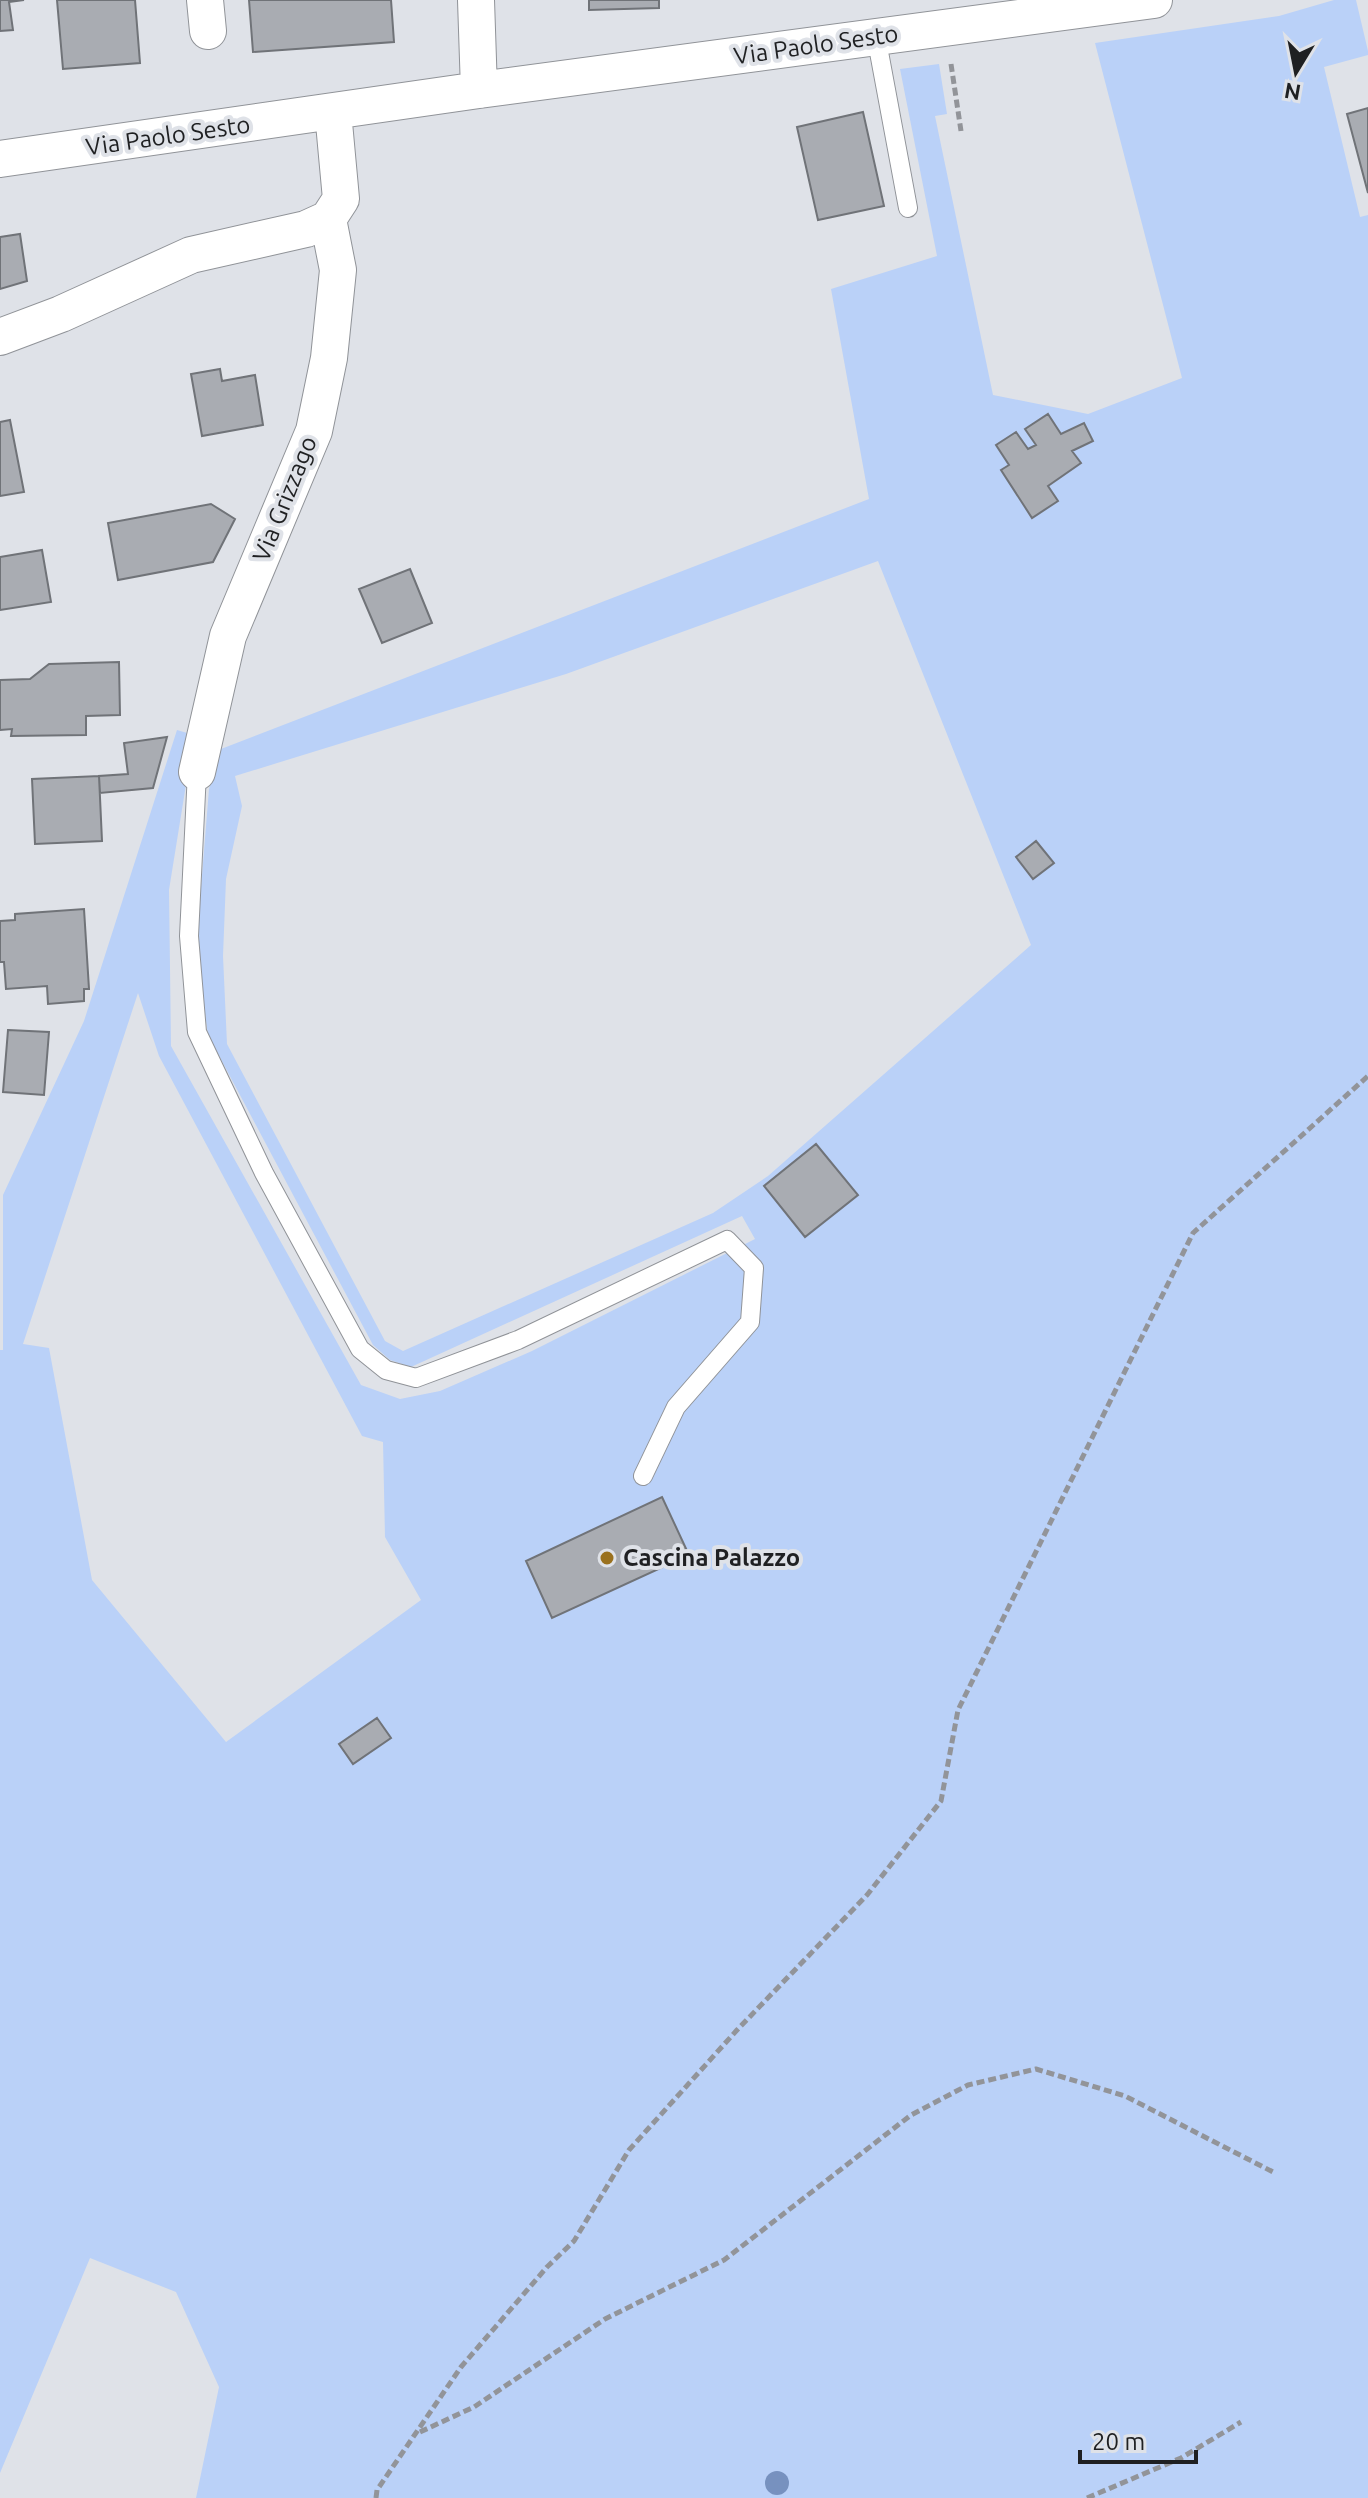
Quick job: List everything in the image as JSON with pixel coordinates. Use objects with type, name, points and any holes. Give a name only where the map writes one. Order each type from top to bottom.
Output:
[{"type":"street","points":[[476,0],[479,90]]},
{"type":"street","name":"Via Paolo Sesto","points":[[0,159],[479,90],[1154,0]]},
{"type":"street","name":"Via Grizzago","points":[[197,772],[228,636],[314,431],[329,358],[338,270],[328,219],[341,199],[333,112]]},
{"type":"street","points":[[0,337],[61,314],[191,255],[306,229],[328,219]]},
{"type":"lane","points":[[876,36],[908,208]]},
{"type":"lane","points":[[197,772],[189,936],[197,1032],[264,1173],[360,1349],[386,1370],[416,1378],[518,1340],[727,1240],[754,1268],[750,1322],[676,1407],[643,1476]]},
{"type":"path","points":[[946,28],[961,131]]},
{"type":"path","points":[[376,2498],[377,2490],[461,2367],[547,2267],[574,2241],[629,2150],[737,2030],[867,1895],[941,1801],[958,1710],[1193,1233],[1368,1076]]},
{"type":"path","points":[[418,2433],[474,2407],[605,2319],[724,2260],[911,2115],[968,2085],[1036,2069],[1125,2096],[1275,2173]]},
{"type":"path","points":[[1087,2498],[1181,2458],[1241,2422]]},
{"type":"shaded area","points":[[1334,0],[1356,0],[1368,51],[1368,55],[1324,67],[1360,217],[1368,215],[1368,2498],[196,2498],[219,2387],[176,2292],[90,2258],[0,2473],[0,1350],[3,1350],[3,1195],[84,1021],[177,730],[194,735],[169,890],[171,1046],[361,1385],[400,1399],[440,1391],[532,1351],[755,1239],[742,1216],[411,1367],[390,1360],[373,1345],[208,1035],[196,950],[209,789],[221,749],[869,499],[831,289],[937,256],[900,69],[939,64],[947,114],[935,116],[993,395],[1088,414],[1182,378],[1095,43],[1279,16]],"holes":[[[878,561],[1031,945],[768,1176],[713,1213],[403,1351],[385,1341],[227,1044],[223,956],[226,879],[242,806],[235,776],[566,674]],[[138,993],[159,1056],[362,1436],[383,1442],[385,1537],[421,1600],[226,1742],[92,1580],[49,1348],[23,1344]]]},
{"type":"building","points":[[0,0],[24,0],[9,2],[13,30],[0,31]]},
{"type":"building","points":[[57,0],[135,0],[140,63],[63,69]]},
{"type":"building","points":[[249,0],[391,0],[394,42],[253,52]]},
{"type":"building","points":[[589,0],[659,0],[659,8],[589,10]]},
{"type":"building","points":[[1368,108],[1368,193],[1347,114]]},
{"type":"building","points":[[863,112],[884,206],[818,220],[797,127]]},
{"type":"building","points":[[20,234],[27,281],[0,289],[0,237]]},
{"type":"building","points":[[220,369],[222,381],[255,375],[263,425],[202,436],[191,374]]},
{"type":"building","points":[[1048,414],[1061,434],[1084,423],[1093,441],[1072,451],[1081,463],[1048,486],[1058,501],[1032,518],[1001,470],[1009,465],[996,445],[1016,432],[1028,449],[1036,445],[1025,429]]},
{"type":"building","points":[[10,420],[24,492],[0,496],[0,422]]},
{"type":"building","points":[[211,504],[235,519],[213,562],[118,580],[108,523]]},
{"type":"building","points":[[42,550],[51,602],[0,610],[0,557]]},
{"type":"building","points":[[410,569],[432,623],[382,643],[359,589]]},
{"type":"building","points":[[119,662],[120,715],[86,716],[86,735],[11,736],[12,729],[0,730],[0,680],[30,679],[49,664]]},
{"type":"building","points":[[167,737],[153,788],[100,793],[99,776],[128,774],[124,743]]},
{"type":"building","points":[[99,776],[102,841],[35,844],[32,779]]},
{"type":"building","points":[[1036,841],[1054,863],[1033,879],[1016,857]]},
{"type":"building","points":[[84,909],[89,989],[84,989],[84,1001],[48,1004],[47,986],[6,989],[4,962],[0,962],[0,921],[15,920],[15,914]]},
{"type":"building","points":[[8,1030],[49,1032],[44,1095],[3,1092]]},
{"type":"building","points":[[816,1144],[858,1195],[805,1237],[764,1186]]},
{"type":"building","name":"Cascina Palazzo","points":[[662,1497],[689,1555],[552,1618],[526,1561]]},
{"type":"building","points":[[377,1718],[391,1738],[353,1764],[339,1744]]},
{"type":"place","name":"Cascina Palazzo","points":[[607,1558]]}]
